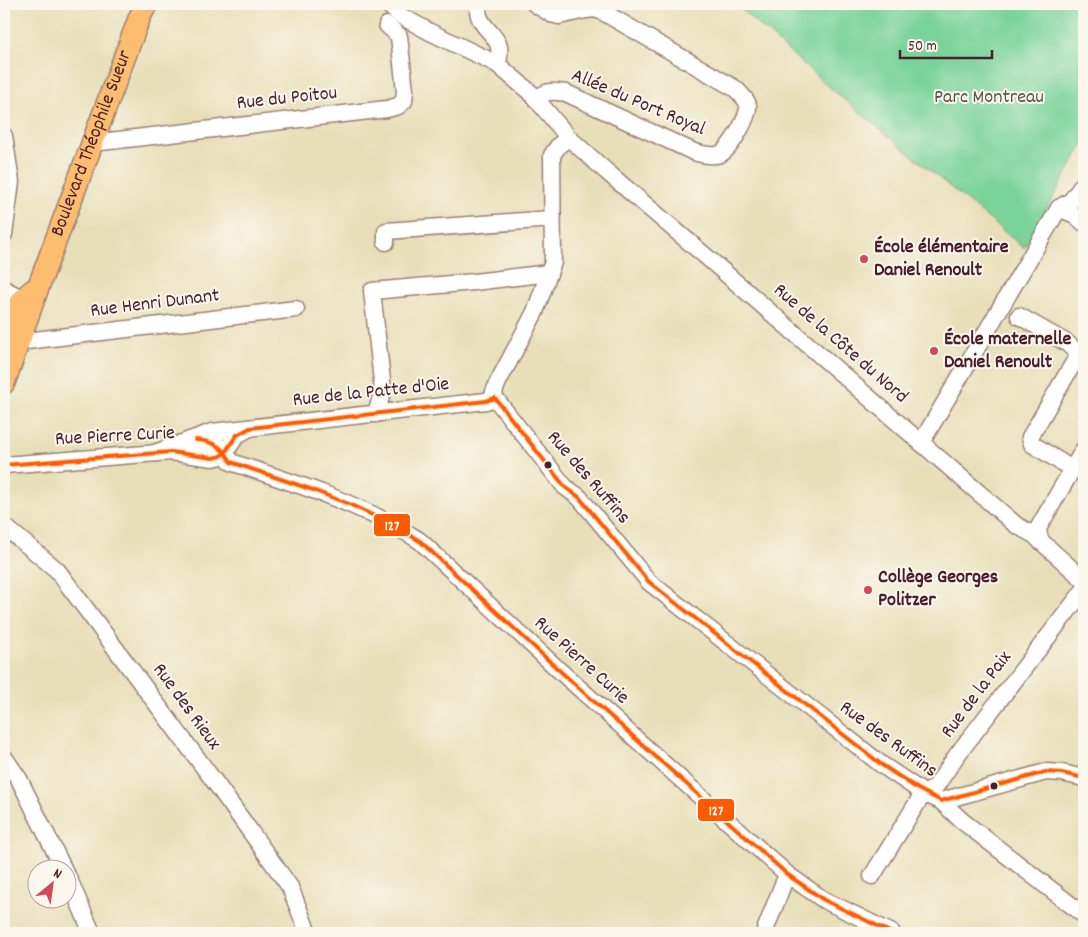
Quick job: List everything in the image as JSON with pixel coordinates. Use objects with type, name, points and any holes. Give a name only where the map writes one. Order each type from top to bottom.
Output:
[{"type":"main road","name":"Boulevard Théophile Sueur","points":[[4,383],[11,340],[39,285],[140,16],[147,4]]},
{"type":"main road","name":"Boulevard Théophile Sueur","points":[[11,340],[6,324],[12,306],[39,285]]},
{"type":"street","points":[[387,4],[401,16],[430,32],[497,64],[532,94],[569,138],[560,144],[552,155],[553,262],[535,312],[498,382],[494,392],[495,398]]},
{"type":"street","points":[[478,4],[479,20],[500,46],[500,56],[497,64]]},
{"type":"street","name":"Allée du Port Royal","points":[[534,4],[551,14],[559,16],[574,8],[595,9],[603,12],[736,90],[746,101],[748,107],[746,118],[727,150],[719,155],[694,152],[566,93],[550,91],[536,99]]},
{"type":"street","name":"Rue du Poitou","points":[[92,143],[387,109],[398,106],[404,102],[406,91],[398,36],[387,25]]},
{"type":"street","points":[[4,136],[11,182],[4,234]]},
{"type":"street","name":"Rue de la Côte du Nord","points":[[569,138],[617,182],[709,259],[1016,525],[1034,535],[1084,580]]},
{"type":"street","points":[[921,443],[1060,208],[1071,201],[1084,182]]},
{"type":"street","points":[[1060,208],[1084,223]]},
{"type":"street","points":[[386,242],[386,232],[552,219]]},
{"type":"street","points":[[376,414],[383,390],[372,291],[549,273]]},
{"type":"street","points":[[4,289],[12,306]]},
{"type":"street","name":"Rue Henri Dunant","points":[[11,340],[296,309]]},
{"type":"street","points":[[1020,316],[1067,343],[1082,354],[1077,357],[1030,437],[1032,444],[1072,469]]},
{"type":"street","name":"Rue de la Patte d'Oie","points":[[155,453],[212,432],[486,401],[495,398]]},
{"type":"street","name":"Rue des Ruffins","points":[[495,398],[565,487],[579,497],[649,582],[882,765],[925,794],[940,801],[1046,772],[1062,773],[1084,778]]},
{"type":"street","points":[[226,451],[237,435],[250,428]]},
{"type":"street","name":"Rue Pierre Curie","points":[[190,440],[204,440],[217,444],[226,451],[231,462],[309,488],[364,510],[420,541],[560,671],[788,875],[824,900],[892,933]]},
{"type":"street","points":[[1040,540],[1038,529],[1084,449]]},
{"type":"street","name":"Rue Pierre Curie","points":[[4,465],[171,452],[213,458],[221,456],[226,451]]},
{"type":"street","name":"Rue des Rieux","points":[[4,526],[58,570],[290,887],[308,933]]},
{"type":"street","name":"Rue de la Paix","points":[[872,876],[919,800],[936,786],[1084,590]]},
{"type":"street","points":[[4,757],[20,779],[59,860]]},
{"type":"street","points":[[940,801],[961,820],[1084,915]]},
{"type":"street","points":[[764,933],[788,875]]},
{"type":"street","points":[[78,900],[92,933]]},
{"type":"green space","name":"Parc Montreau","points":[[735,4],[1084,4],[1084,143],[1024,248],[834,91]]},
{"type":"transit line","name":"127","points":[[4,465],[171,452],[213,458],[221,456],[237,435],[250,428],[486,401],[495,398],[565,487],[579,497],[649,582],[882,765],[918,789],[941,801],[1046,772],[1062,773],[1084,778]]},
{"type":"transit line","name":"127","points":[[196,440],[217,446],[225,452],[231,462],[349,504],[387,522],[420,541],[560,671],[788,875],[824,900],[892,933]]},
{"type":"place","name":"École élémentaire Daniel Renoult","points":[[864,259]]},
{"type":"place","name":"École maternelle Daniel Renoult","points":[[934,351]]},
{"type":"place","name":"Collège Georges Politzer","points":[[868,590]]}]
